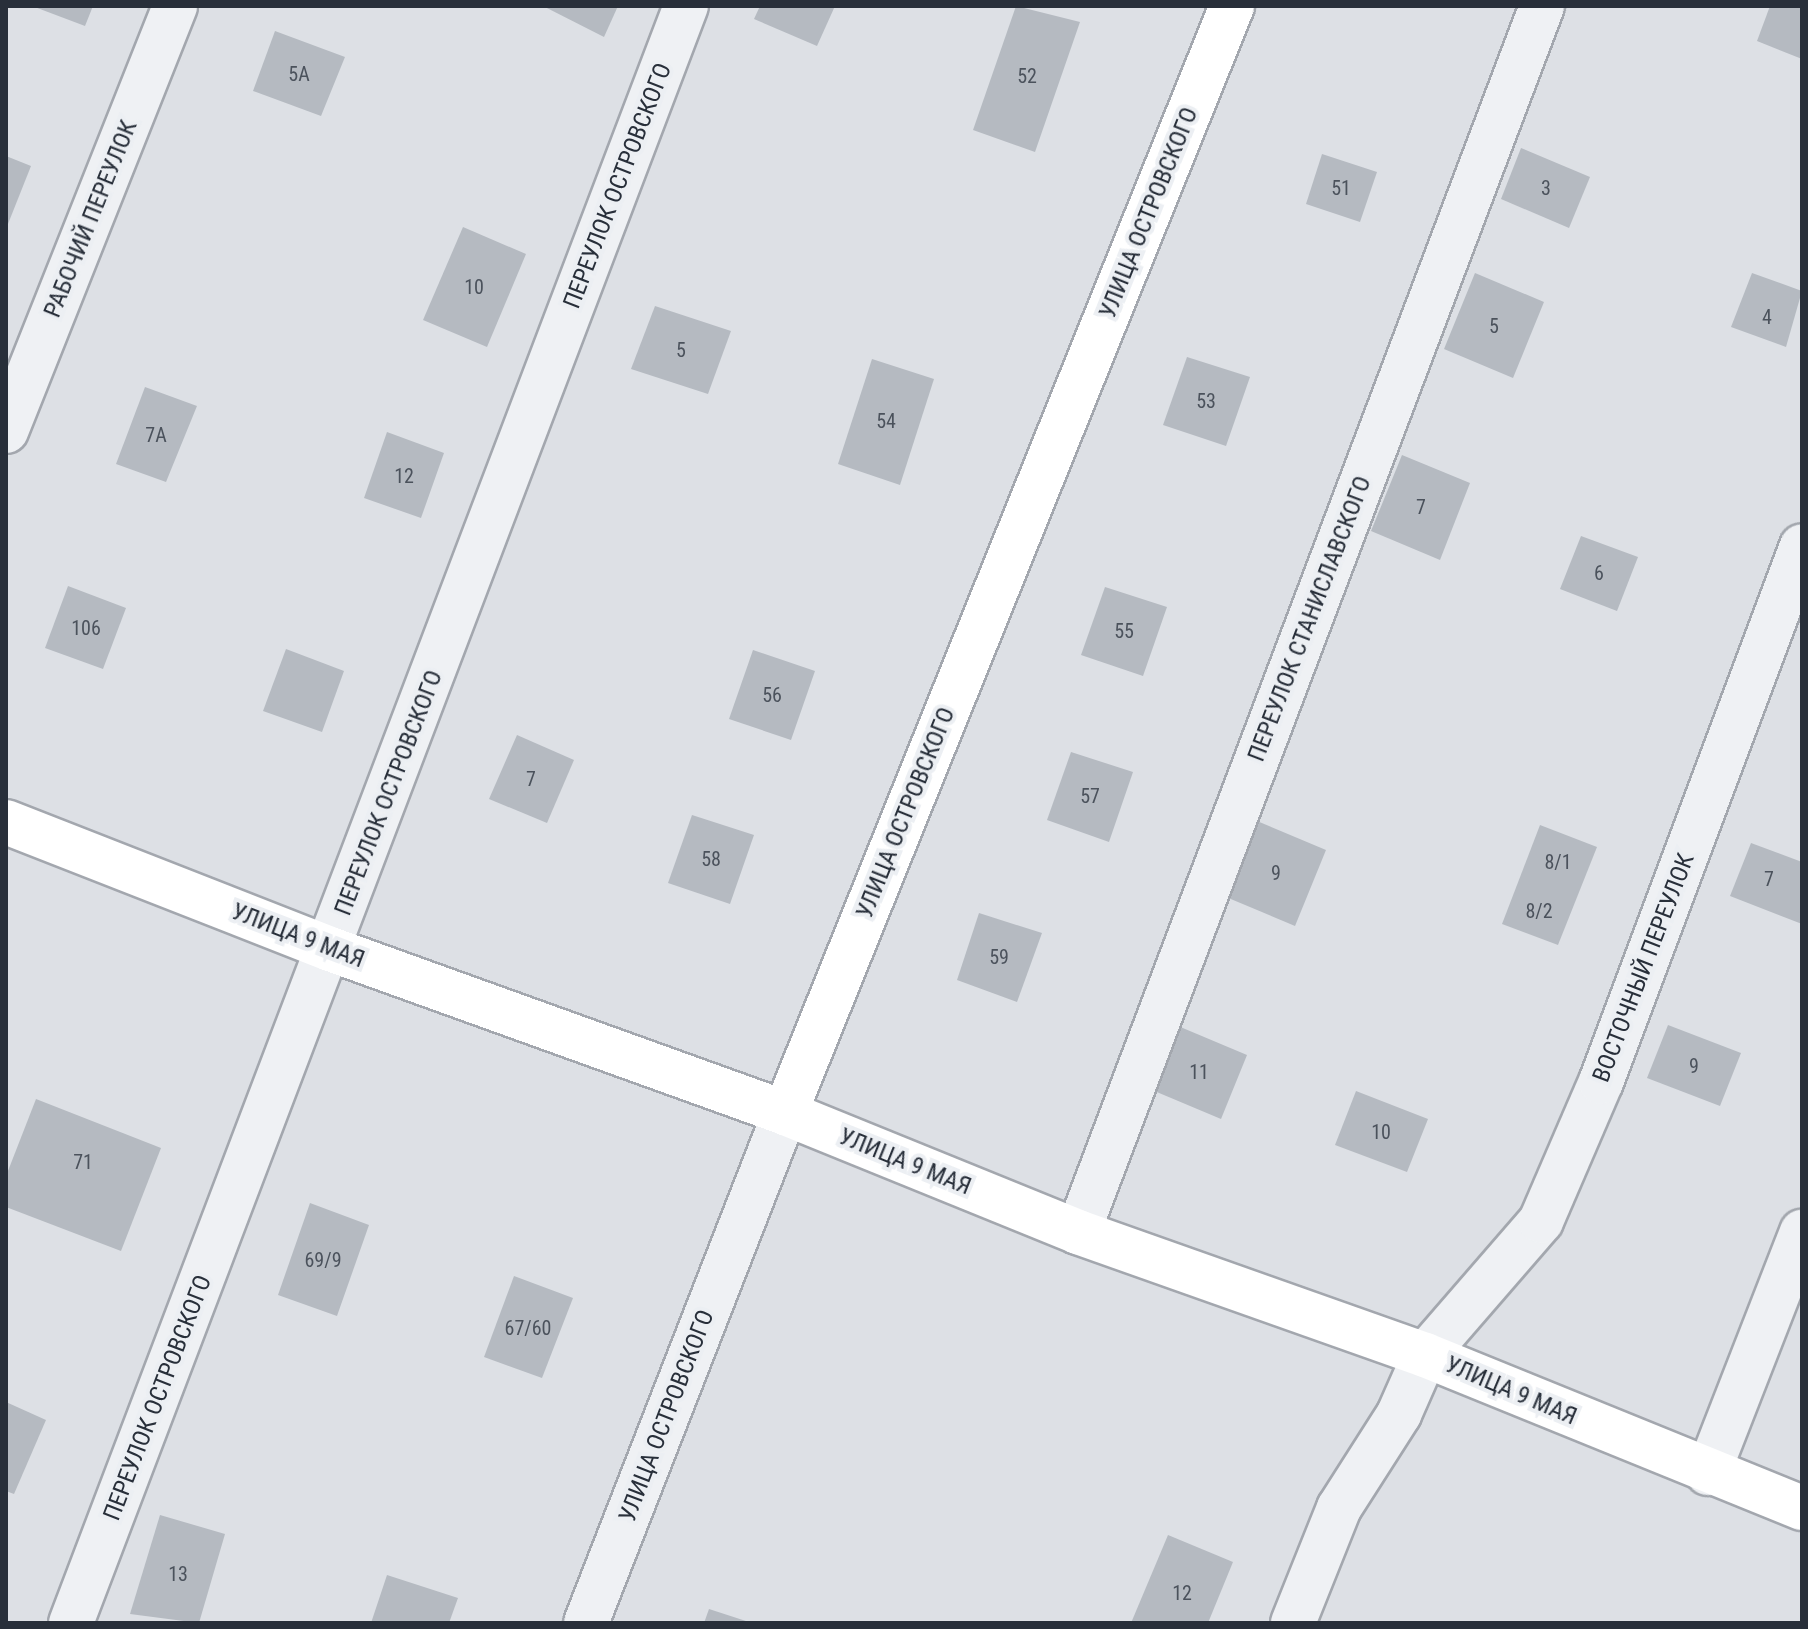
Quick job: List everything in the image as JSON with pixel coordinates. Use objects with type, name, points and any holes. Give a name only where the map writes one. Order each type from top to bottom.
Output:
[{"type":"main road","name":"УЛИЦА ОСТРОВСКОГО","points":[[785,1113],[1232,6]]},
{"type":"main road","name":"УЛИЦА 9 МАЯ","points":[[6,822],[330,949],[785,1113],[1078,1232],[1425,1355],[1708,1473],[1802,1508]]},
{"type":"street","name":"РАБОЧИЙ ПЕРЕУЛОК","points":[[6,431],[175,6]]},
{"type":"street","name":"ПЕРЕУЛОК ОСТРОВСКОГО","points":[[71,1623],[330,949],[686,6]]},
{"type":"street","name":"ПЕРЕУЛОК СТАНИСЛАВСКОГО","points":[[1078,1232],[1542,6]]},
{"type":"street","name":"ВОСТОЧНЫЙ ПЕРЕУЛОК","points":[[1293,1623],[1339,1508],[1399,1414],[1425,1355],[1541,1221],[1601,1082],[1802,546]]},
{"type":"street","name":"УЛИЦА ОСТРОВСКОГО","points":[[586,1623],[785,1113]]},
{"type":"street","points":[[1708,1473],[1802,1232]]},
{"type":"building","points":[[32,6],[93,6],[85,26]]},
{"type":"building","points":[[543,6],[618,6],[604,37]]},
{"type":"building","points":[[760,6],[835,6],[817,46],[754,19]]},
{"type":"building","points":[[1016,6],[1080,22],[1035,152],[973,130]]},
{"type":"building","points":[[1770,6],[1802,6],[1802,59],[1757,41]]},
{"type":"building","points":[[275,31],[345,57],[321,116],[253,91]]},
{"type":"building","points":[[1521,148],[1590,177],[1569,228],[1501,199]]},
{"type":"building","points":[[1322,154],[1377,172],[1360,222],[1306,204]]},
{"type":"building","points":[[6,156],[31,166],[6,229]]},
{"type":"building","points":[[463,227],[526,254],[487,347],[423,320]]},
{"type":"building","points":[[1475,273],[1544,302],[1513,378],[1444,349]]},
{"type":"building","points":[[1752,273],[1802,291],[1786,347],[1731,327]]},
{"type":"building","points":[[655,306],[731,331],[708,394],[631,369]]},
{"type":"building","points":[[1187,357],[1250,377],[1226,446],[1163,425]]},
{"type":"building","points":[[872,359],[934,379],[900,485],[838,464]]},
{"type":"building","points":[[145,387],[197,406],[166,482],[116,464]]},
{"type":"building","points":[[387,432],[444,453],[421,518],[364,498]]},
{"type":"building","points":[[1402,455],[1470,483],[1440,560],[1371,531]]},
{"type":"building","points":[[1581,536],[1638,557],[1617,611],[1560,589]]},
{"type":"building","points":[[68,586],[126,608],[103,669],[45,648]]},
{"type":"building","points":[[1105,587],[1167,607],[1143,676],[1081,655]]},
{"type":"building","points":[[286,649],[344,671],[322,732],[263,711]]},
{"type":"building","points":[[753,650],[815,671],[791,740],[729,719]]},
{"type":"building","points":[[517,735],[574,760],[547,823],[489,799]]},
{"type":"building","points":[[1071,752],[1133,772],[1109,842],[1047,820]]},
{"type":"building","points":[[692,815],[754,835],[730,904],[668,883]]},
{"type":"building","points":[[1257,821],[1326,850],[1295,926],[1226,897]]},
{"type":"building","points":[[1540,825],[1597,847],[1558,945],[1502,924]]},
{"type":"building","points":[[1751,843],[1802,862],[1802,924],[1730,896]]},
{"type":"building","points":[[979,913],[1042,933],[1017,1002],[957,980]]},
{"type":"building","points":[[1668,1025],[1741,1053],[1720,1106],[1647,1078]]},
{"type":"building","points":[[1178,1026],[1247,1055],[1221,1119],[1152,1090]]},
{"type":"building","points":[[1356,1091],[1428,1119],[1407,1172],[1335,1145]]},
{"type":"building","points":[[36,1099],[161,1148],[121,1251],[6,1207],[6,1176]]},
{"type":"building","points":[[310,1203],[369,1225],[337,1316],[278,1295]]},
{"type":"building","points":[[514,1276],[573,1298],[542,1378],[484,1357]]},
{"type":"building","points":[[6,1402],[46,1420],[14,1494],[6,1491]]},
{"type":"building","points":[[160,1515],[225,1534],[199,1623],[130,1614]]},
{"type":"building","points":[[1168,1535],[1233,1562],[1208,1623],[1131,1623]]},
{"type":"building","points":[[387,1575],[458,1598],[449,1623],[371,1623]]},
{"type":"building","points":[[709,1609],[749,1622],[749,1623],[704,1623]]}]
